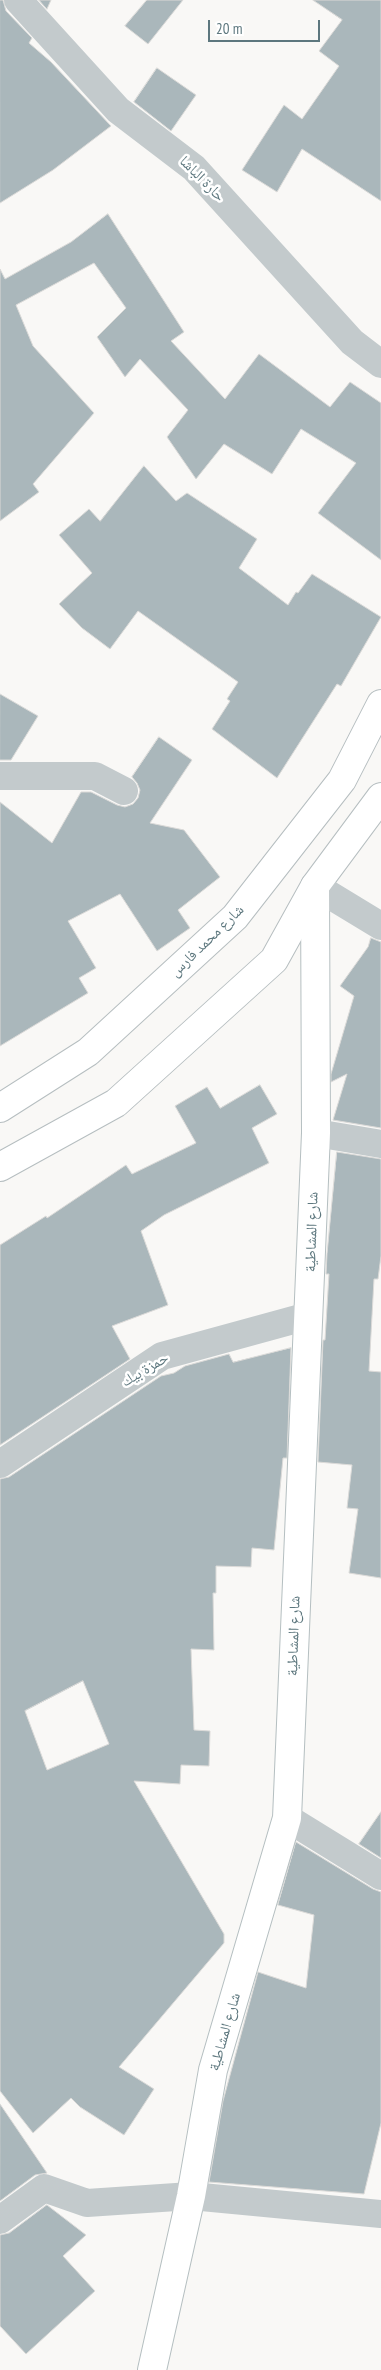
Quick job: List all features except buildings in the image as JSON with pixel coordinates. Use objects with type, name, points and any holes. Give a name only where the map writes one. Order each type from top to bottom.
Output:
[{"type":"main road","name":"شارع محمد فارس","points":[[0,1108],[88,1052],[235,917],[342,780],[381,704]]},
{"type":"main road","points":[[0,1167],[116,1103],[274,960],[314,886],[381,797]]},
{"type":"main road","name":"شارع المشاطية","points":[[152,2370],[191,2196],[213,2070],[287,1818],[316,1133],[314,886]]},
{"type":"street","name":"حارة الباشا","points":[[18,0],[118,110],[194,168],[352,342],[381,364]]},
{"type":"street","points":[[0,776],[95,776],[124,791]]},
{"type":"street","points":[[314,886],[381,926]]},
{"type":"street","points":[[316,1133],[381,1144]]},
{"type":"street","name":"حمزة بيك","points":[[0,1464],[162,1356],[308,1316]]},
{"type":"street","points":[[287,1818],[381,1876]]},
{"type":"street","points":[[0,2220],[44,2188],[87,2203],[191,2196],[381,2214]]}]
